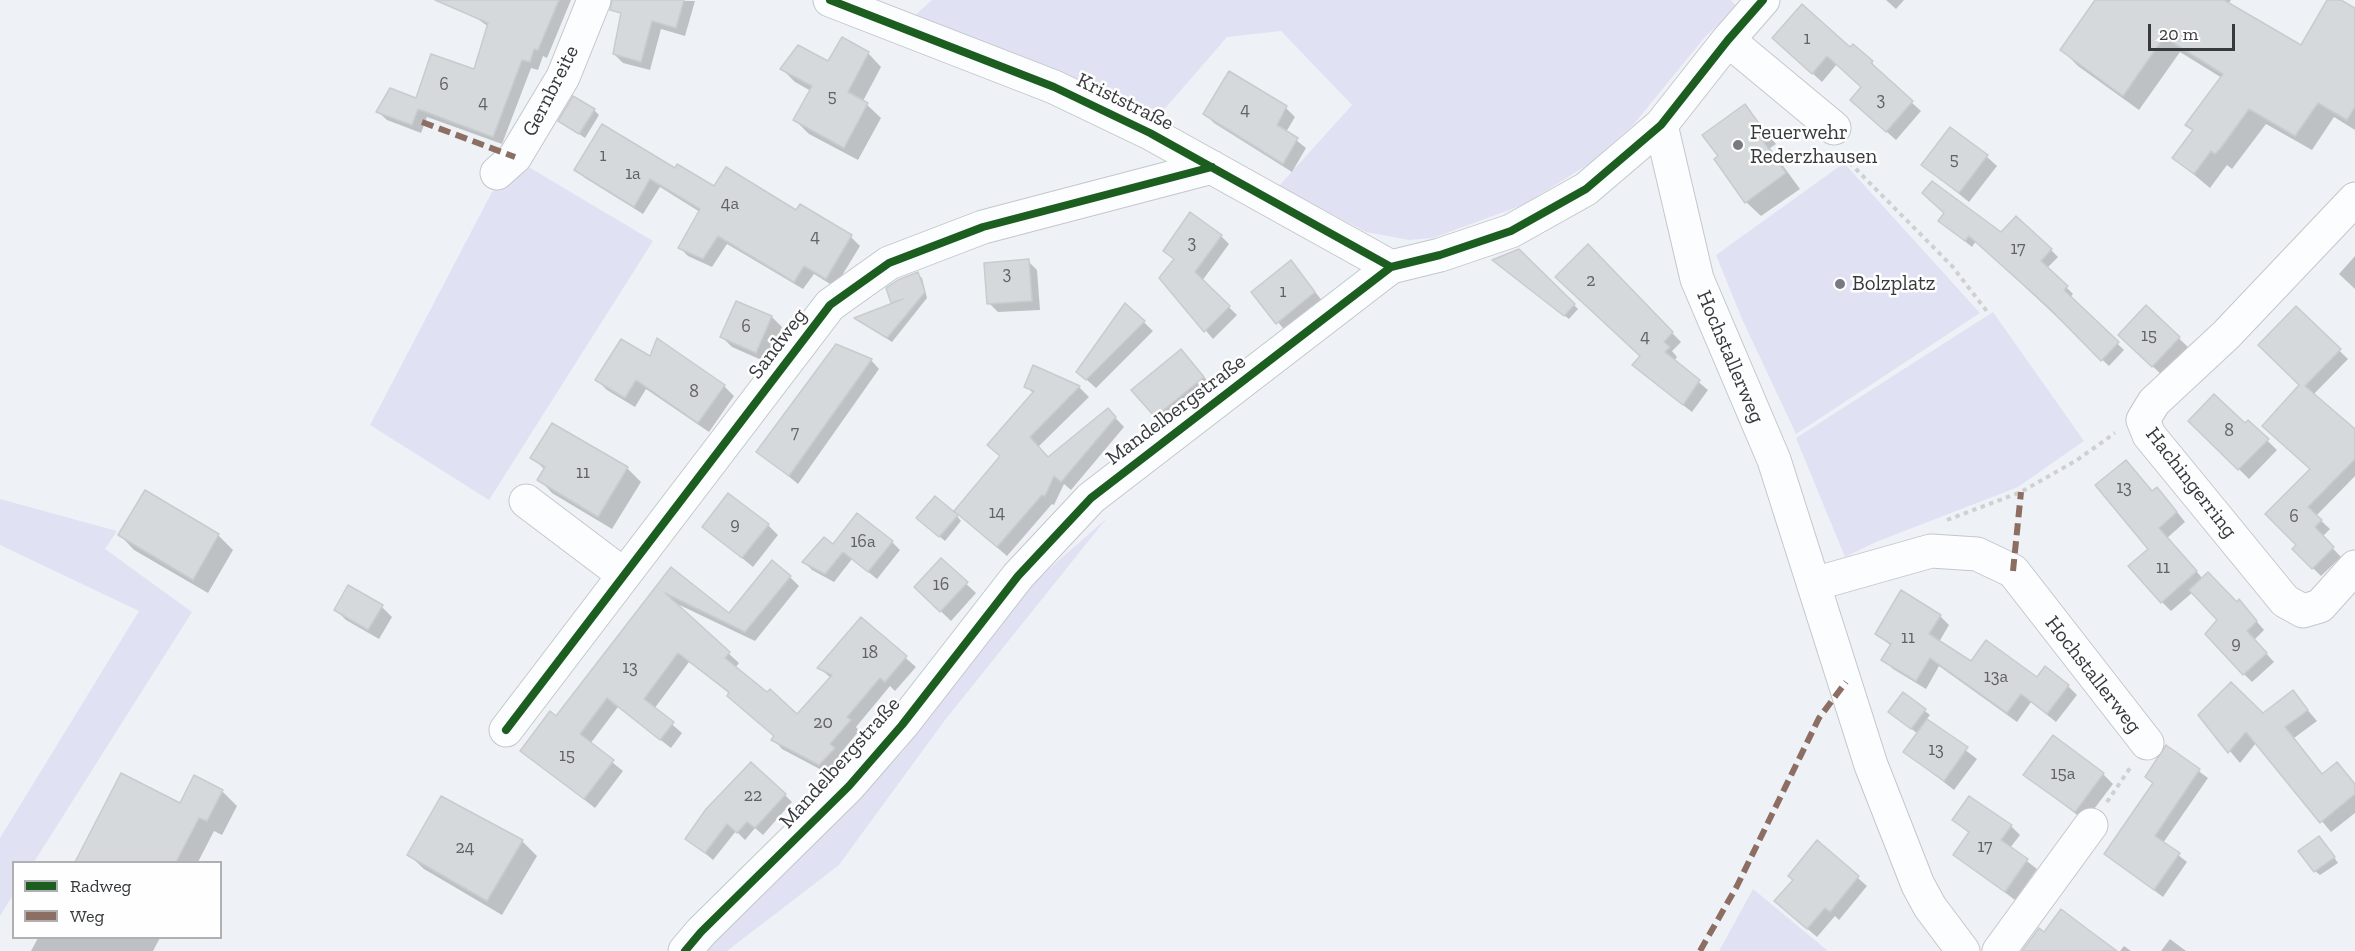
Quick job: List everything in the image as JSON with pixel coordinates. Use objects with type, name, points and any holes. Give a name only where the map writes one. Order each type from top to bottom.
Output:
[{"type":"street","name":"Gernbreite","points":[[497,174],[515,157],[563,77],[594,0]]},
{"type":"street","name":"Kriststraße","points":[[830,0],[1054,87],[1150,133],[1390,267]]},
{"type":"street","name":"Mandelbergstraße","points":[[685,951],[701,932],[849,786],[902,724],[1018,576],[1091,498],[1390,267],[1440,255],[1511,231],[1586,189],[1661,125],[1728,40],[1763,0]]},
{"type":"street","points":[[1728,40],[1834,128]]},
{"type":"street","name":"Hochstallerweg","points":[[1661,125],[1697,279],[1774,460],[1871,765],[1918,885],[1930,907],[1963,951]]},
{"type":"street","name":"Sandweg","points":[[506,730],[830,306],[889,263],[983,227],[1212,167]]},
{"type":"street","name":"Hachingerring","points":[[2355,199],[2226,334],[2154,402],[2144,420],[2149,435],[2285,601],[2303,611],[2320,606],[2355,567]]},
{"type":"street","points":[[526,501],[624,575]]},
{"type":"street","name":"Hochstallerweg","points":[[1814,584],[1931,551],[1977,554],[2013,571],[2147,743]]},
{"type":"street","points":[[1999,951],[2091,825]]},
{"type":"path","points":[[1834,128],[1838,150],[1952,266],[1989,314]]},
{"type":"path","points":[[1944,521],[2021,492],[2077,460],[2128,425],[2144,420]]},
{"type":"path","points":[[2091,825],[2147,743]]},
{"type":"shaded area","points":[[932,0],[1731,0],[1737,7],[1705,37],[1634,124],[1589,164],[1523,205],[1433,238],[1409,240],[1366,232],[1279,186],[1352,105],[1281,31],[1227,37],[1155,120],[911,19]]},
{"type":"shaded area","name":"Bolzplatz","points":[[1844,163],[1980,313],[1796,434],[1742,319],[1716,255]]},
{"type":"shaded area","points":[[527,166],[653,241],[489,500],[370,425],[492,192]]},
{"type":"shaded area","points":[[1993,312],[2084,441],[2018,487],[1876,542],[1845,557],[1796,438]]},
{"type":"shaded area","points":[[0,499],[117,531],[105,549],[192,612],[35,861],[12,861],[12,897],[0,916],[0,838],[139,611],[0,545]]},
{"type":"shaded area","points":[[1107,518],[945,720],[839,865],[727,951],[704,951],[777,876],[845,813],[905,749],[1024,591]]},
{"type":"shaded area","points":[[1753,889],[1828,951],[1719,951]]},
{"type":"building","points":[[435,0],[559,0],[538,50],[534,49],[530,62],[522,60],[493,137],[418,109],[412,125],[376,112],[390,88],[416,98],[431,54],[474,69],[488,23]]},
{"type":"building","points":[[612,0],[684,0],[676,28],[652,21],[641,62],[613,54],[621,13],[610,10]]},
{"type":"building","points":[[2095,0],[2224,0],[2301,45],[2327,0],[2341,0],[2355,8],[2355,107],[2347,120],[2318,103],[2295,136],[2249,109],[2220,149],[2215,154],[2211,151],[2194,174],[2172,158],[2193,130],[2185,125],[2223,74],[2164,37],[2123,96],[2060,50]]},
{"type":"building","points":[[1802,4],[1850,47],[1853,44],[1873,61],[1871,63],[1913,101],[1886,132],[1850,100],[1861,87],[1827,56],[1812,74],[1772,38]]},
{"type":"building","points":[[842,37],[869,52],[848,92],[868,103],[844,148],[793,120],[812,86],[780,69],[798,45],[828,61]]},
{"type":"building","points":[[1229,71],[1287,106],[1277,125],[1298,138],[1283,164],[1203,114]]},
{"type":"building","points":[[573,96],[595,109],[579,134],[558,121]]},
{"type":"building","name":"Feuerwehr Rederzhausen","points":[[1745,104],[1763,129],[1757,133],[1786,173],[1745,203],[1714,159],[1718,156],[1702,135]]},
{"type":"building","points":[[602,124],[675,168],[677,164],[714,186],[726,167],[796,210],[800,204],[852,235],[826,279],[804,266],[794,282],[718,236],[703,259],[678,248],[700,209],[650,179],[634,207],[574,170]]},
{"type":"building","points":[[1950,127],[1988,155],[1959,193],[1921,165]]},
{"type":"building","points":[[1932,181],[2001,232],[2016,216],[2052,249],[2041,261],[2068,286],[2064,290],[2119,342],[2101,361],[2048,307],[1969,236],[1965,241],[1938,221],[1944,213],[1922,193]]},
{"type":"building","points":[[1190,212],[1222,235],[1195,272],[1230,306],[1204,332],[1159,278],[1174,259],[1163,251]]},
{"type":"building","points":[[1588,244],[1673,332],[1664,342],[1670,347],[1665,352],[1700,380],[1683,405],[1632,365],[1640,356],[1555,277]]},
{"type":"building","points":[[1519,249],[1575,304],[1564,316],[1492,260]]},
{"type":"building","points":[[1029,259],[1032,301],[987,304],[984,263]]},
{"type":"building","points":[[1291,260],[1315,292],[1276,324],[1251,292]]},
{"type":"building","points":[[918,272],[925,292],[887,338],[854,318],[903,299],[891,303],[886,288]]},
{"type":"building","points":[[736,301],[772,316],[756,353],[720,337]]},
{"type":"building","points":[[1125,303],[1145,321],[1086,380],[1076,372]]},
{"type":"building","points":[[2146,305],[2180,337],[2152,367],[2118,335]]},
{"type":"building","points":[[2296,306],[2341,349],[2305,386],[2355,429],[2355,459],[2308,507],[2322,520],[2315,527],[2334,547],[2312,569],[2292,549],[2296,545],[2265,514],[2310,469],[2262,426],[2299,385],[2258,345]]},
{"type":"building","points":[[657,338],[725,385],[698,423],[636,380],[625,398],[595,380],[621,339],[650,356]]},
{"type":"building","points":[[836,344],[872,359],[789,476],[756,452]]},
{"type":"building","points":[[1181,349],[1204,377],[1155,417],[1131,390]]},
{"type":"building","points":[[1033,365],[1080,386],[1030,437],[1048,457],[1108,408],[1116,417],[1061,482],[1054,476],[1045,496],[1042,495],[997,547],[954,511],[1000,456],[987,445],[1034,391],[1024,387]]},
{"type":"building","points":[[2214,394],[2245,423],[2248,420],[2269,439],[2238,470],[2188,421]]},
{"type":"building","points":[[552,423],[628,467],[598,517],[537,480],[545,467],[530,458]]},
{"type":"building","points":[[2126,460],[2152,491],[2157,487],[2177,512],[2159,528],[2197,571],[2161,603],[2128,566],[2148,549],[2095,485]]},
{"type":"building","points":[[145,490],[219,534],[193,580],[118,535]]},
{"type":"building","points":[[728,493],[769,524],[742,558],[702,527]]},
{"type":"building","points":[[935,496],[958,515],[939,537],[916,518]]},
{"type":"building","points":[[857,513],[893,541],[868,572],[843,552],[825,574],[802,562],[824,537],[833,544]]},
{"type":"building","points":[[941,558],[968,582],[940,612],[914,587]]},
{"type":"building","points":[[772,560],[791,576],[745,632],[665,593],[730,652],[725,658],[767,692],[770,689],[797,714],[832,675],[817,668],[861,617],[907,656],[885,682],[880,678],[847,717],[851,720],[830,744],[835,748],[819,765],[771,740],[774,736],[727,696],[729,692],[678,653],[644,699],[674,722],[660,740],[607,698],[580,734],[614,760],[584,799],[520,751],[550,711],[556,716],[671,567],[729,613]]},
{"type":"building","points":[[2208,572],[2237,602],[2239,599],[2257,621],[2247,631],[2267,653],[2243,675],[2205,634],[2217,620],[2189,590]]},
{"type":"building","points":[[348,585],[383,605],[368,630],[334,610]]},
{"type":"building","points":[[1901,590],[1941,615],[1929,634],[1971,661],[1986,640],[2037,677],[2045,666],[2069,685],[2047,714],[2021,694],[2007,713],[1930,658],[1916,681],[1881,660],[1891,644],[1875,634]]},
{"type":"building","points":[[2231,682],[2263,713],[2293,690],[2308,710],[2285,727],[2322,774],[2337,762],[2355,784],[2355,794],[2320,823],[2246,732],[2228,753],[2198,715]]},
{"type":"building","points":[[1903,692],[1926,709],[1911,729],[1888,712]]},
{"type":"building","points":[[1927,719],[1968,747],[1944,781],[1903,752]]},
{"type":"building","points":[[2053,735],[2104,773],[2075,812],[2023,775]]},
{"type":"building","points":[[2166,745],[2200,769],[2155,836],[2180,853],[2154,890],[2104,854],[2153,783],[2145,777]]},
{"type":"building","points":[[751,762],[786,794],[755,828],[747,822],[737,833],[727,824],[705,853],[685,839],[706,809]]},
{"type":"building","points":[[121,773],[180,803],[194,775],[223,790],[207,821],[199,818],[177,861],[76,861]]},
{"type":"building","points":[[441,796],[523,840],[487,901],[407,855]]},
{"type":"building","points":[[1969,796],[2012,825],[2001,840],[2028,859],[2005,892],[1953,855],[1969,832],[1952,820]]},
{"type":"building","points":[[2319,836],[2335,857],[2314,872],[2298,851]]},
{"type":"building","points":[[1817,840],[1859,876],[1830,912],[1825,908],[1807,929],[1774,901],[1793,880],[1788,876]]},
{"type":"building","points":[[2061,909],[2117,951],[2022,951],[2039,928],[2044,932]]},
{"type":"marked path","points":[[422,122],[515,157]]},
{"type":"marked path","points":[[2013,571],[2021,492]]},
{"type":"marked path","points":[[1700,951],[1737,886],[1819,718],[1846,682]]},
{"type":"cycle path","points":[[830,0],[1054,87],[1150,133],[1391,267]]},
{"type":"cycle path","points":[[685,951],[701,932],[849,786],[902,725],[1018,576],[1091,498],[1391,267],[1440,255],[1511,231],[1586,189],[1661,125],[1728,40],[1763,0]]},
{"type":"cycle path","points":[[506,730],[830,305],[889,263],[983,227],[1212,167]]},
{"type":"place","name":"Feuerwehr Rederzhausen","points":[[1738,145]]},
{"type":"place","name":"Bolzplatz","points":[[1840,284]]}]
